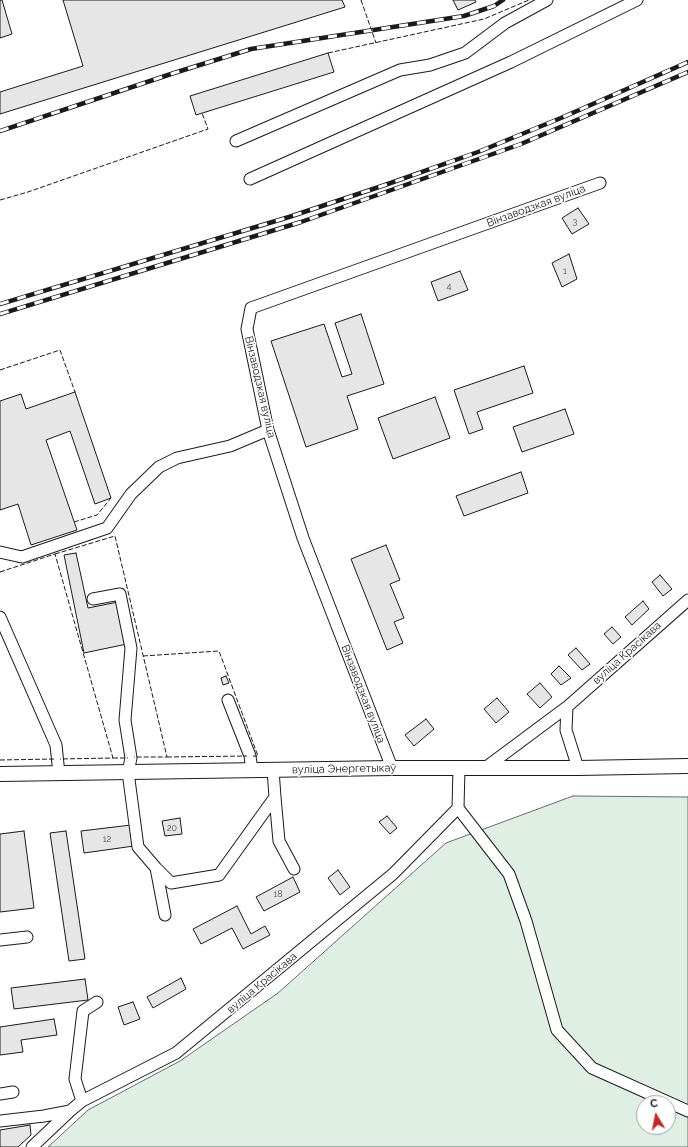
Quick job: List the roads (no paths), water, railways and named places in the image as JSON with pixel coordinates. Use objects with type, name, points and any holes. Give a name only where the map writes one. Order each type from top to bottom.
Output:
[{"type":"main road","name":"вуліца Энергетыкаў","points":[[0,774],[392,768],[578,768],[688,766]]},
{"type":"street","points":[[236,141],[400,70],[430,65],[465,53],[505,23],[547,0]]},
{"type":"street","points":[[250,179],[511,62],[637,0]]},
{"type":"street","name":"Вінзаводзкая вуліца","points":[[392,768],[303,538],[268,430],[246,329],[251,308],[600,183]]},
{"type":"street","points":[[0,552],[22,557],[107,528],[131,494],[159,467],[178,458],[230,446],[268,430]]},
{"type":"street","points":[[93,599],[120,594],[131,648],[125,720],[131,758],[128,772],[138,847],[156,868],[171,883],[219,875],[274,797]]},
{"type":"street","name":"вуліца Красікава","points":[[485,768],[567,707],[688,600]]},
{"type":"street","points":[[0,617],[56,745],[59,774]]},
{"type":"street","points":[[228,700],[250,756],[252,770]]},
{"type":"street","points":[[567,707],[566,730],[578,768]]},
{"type":"street","points":[[459,768],[458,808],[509,874],[526,921],[557,1030],[592,1068],[688,1111]]},
{"type":"street","points":[[273,770],[274,797],[279,841],[294,869]]},
{"type":"street","name":"вуліца Красікава","points":[[0,1122],[70,1111],[82,1101],[176,1053],[393,874],[458,808]]},
{"type":"street","points":[[156,868],[165,915]]},
{"type":"street","points":[[0,940],[27,937]]},
{"type":"street","points":[[82,1101],[75,1079],[83,1011],[97,1002]]},
{"type":"street","points":[[0,1094],[13,1092]]},
{"type":"street","points":[[32,1147],[70,1111]]},
{"type":"railway","points":[[0,131],[251,49],[464,16],[494,6],[503,0]]},
{"type":"railway","points":[[0,304],[289,217],[385,185],[478,152],[561,118],[688,62]]},
{"type":"railway","points":[[0,314],[301,222],[521,144],[688,72]]}]
